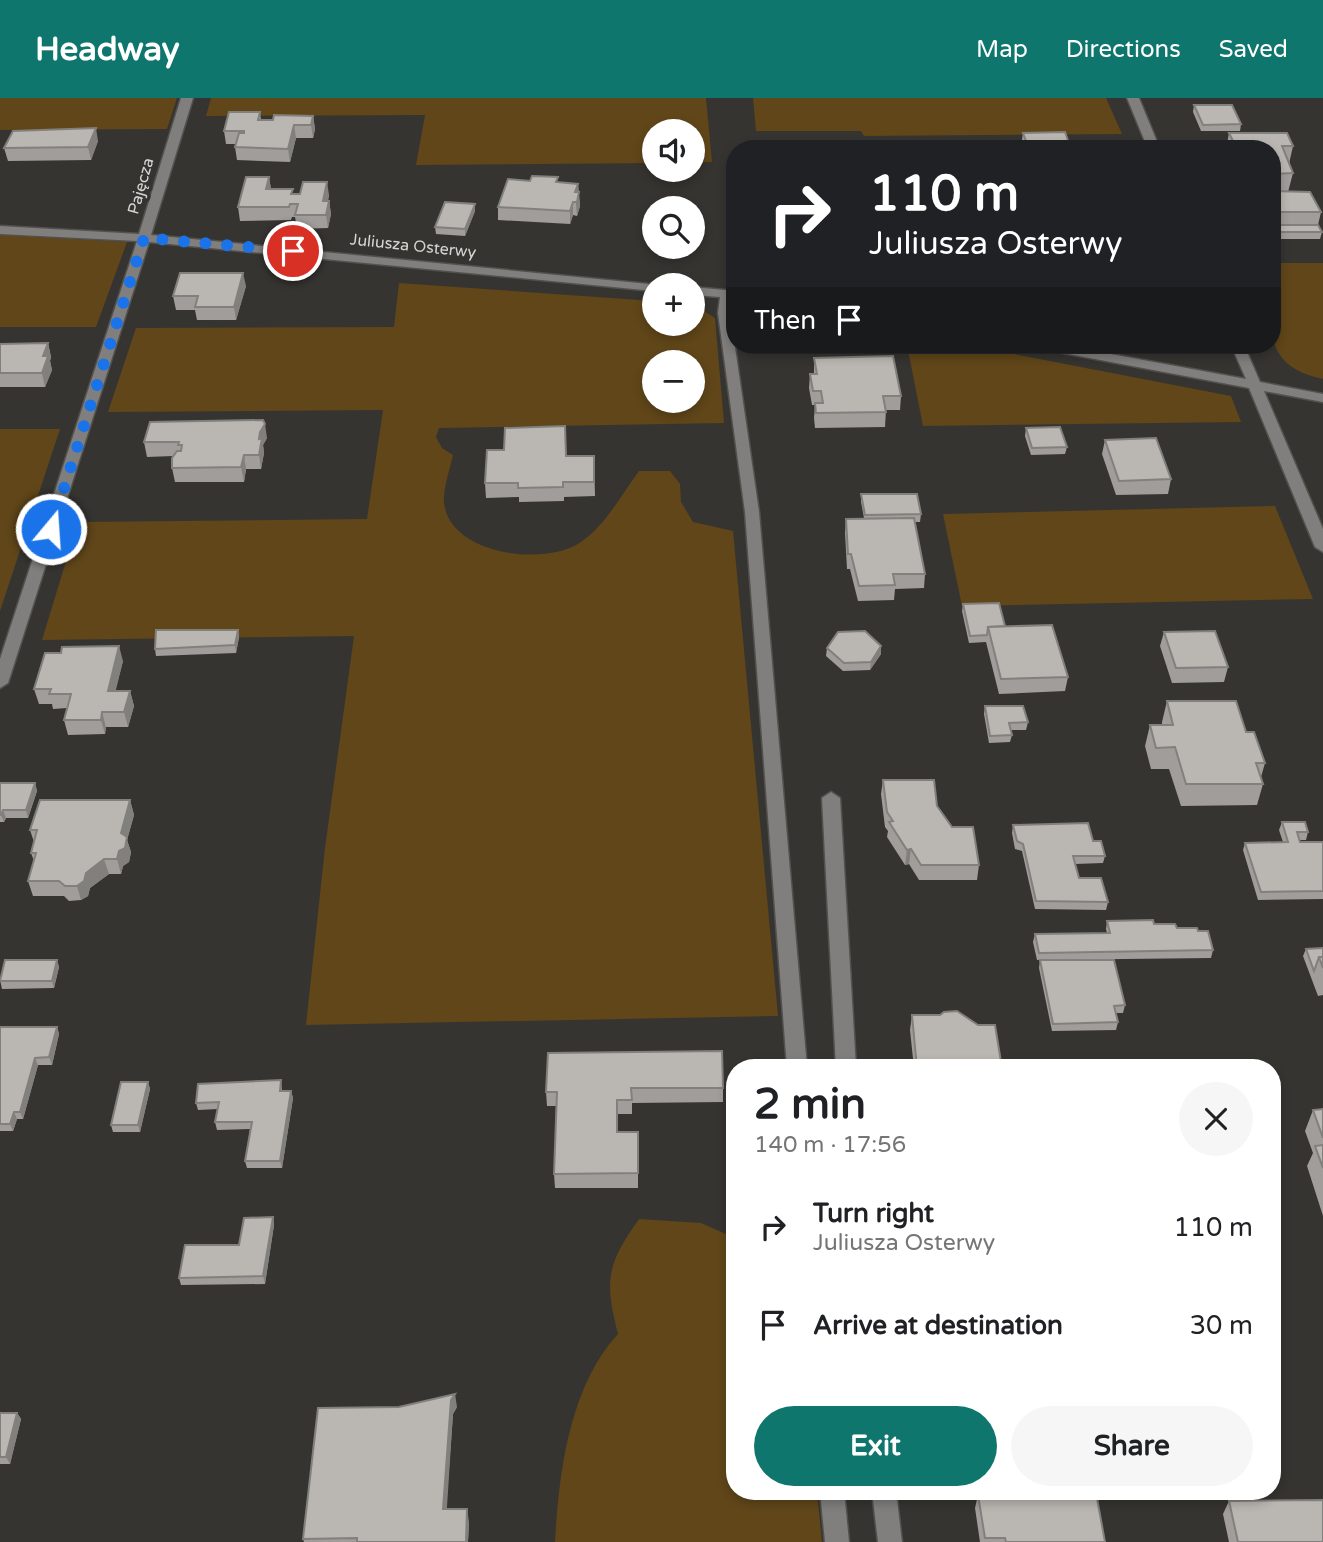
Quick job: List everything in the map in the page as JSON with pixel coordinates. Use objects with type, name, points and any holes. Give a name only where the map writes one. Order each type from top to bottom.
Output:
[{"type":"street","name":"Pajęcza","points":[[0,684],[187,98]]},
{"type":"street","points":[[1133,98],[1150,140]]},
{"type":"street","name":"Juliusza Osterwy","points":[[0,230],[144,238],[642,286]]},
{"type":"street","points":[[705,292],[726,294]]},
{"type":"street","points":[[726,308],[726,327]]},
{"type":"street","points":[[730,354],[752,512],[796,1059]]},
{"type":"street","points":[[1091,354],[1323,398]]},
{"type":"street","points":[[1242,354],[1323,547]]},
{"type":"street","points":[[831,798],[846,1059]]},
{"type":"street","points":[[833,1500],[837,1542]]},
{"type":"street","points":[[885,1500],[890,1542]]},
{"type":"shaded area","points":[[0,98],[177,98],[167,129],[0,130]]},
{"type":"shaded area","points":[[211,98],[706,98],[712,162],[705,162],[705,119],[642,119],[642,163],[416,165],[425,115],[206,116]]},
{"type":"shaded area","points":[[753,98],[1106,98],[1122,134],[864,136],[861,131],[756,131]]},
{"type":"shaded area","points":[[0,235],[127,242],[96,327],[0,327]]},
{"type":"shaded area","points":[[1281,263],[1323,263],[1323,379],[1302,372],[1287,363],[1280,354]]},
{"type":"shaded area","points":[[399,283],[642,300],[642,336],[705,336],[705,312],[715,318],[724,423],[439,428],[436,437],[442,448],[453,455],[444,497],[450,521],[463,535],[480,545],[523,554],[565,550],[590,535],[606,518],[639,471],[670,471],[680,484],[681,502],[693,522],[733,531],[778,1016],[306,1025],[325,848],[354,636],[42,640],[78,522],[367,519],[383,410],[108,412],[136,328],[394,327]]},
{"type":"shaded area","points":[[909,354],[1014,354],[1231,396],[1241,422],[923,426]]},
{"type":"shaded area","points":[[0,429],[60,429],[0,611]]},
{"type":"shaded area","points":[[1275,506],[1313,599],[962,606],[943,514]]},
{"type":"shaded area","points":[[639,1219],[701,1223],[726,1234],[726,1500],[818,1500],[822,1542],[555,1542],[564,1460],[578,1405],[601,1355],[618,1334],[611,1300],[611,1273],[628,1235]]},
{"type":"building","points":[[1194,105],[1232,105],[1241,124],[1203,125]]},
{"type":"building","points":[[229,112],[260,112],[258,120],[273,120],[274,115],[313,116],[311,125],[294,125],[288,149],[235,147],[239,133],[244,131],[224,131]]},
{"type":"building","points":[[96,128],[88,147],[4,148],[13,131]]},
{"type":"building","points":[[1065,132],[1068,140],[1026,140],[1023,133]]},
{"type":"building","points":[[1229,133],[1287,133],[1293,146],[1282,146],[1293,173],[1281,174],[1281,140],[1232,140]]},
{"type":"building","points":[[532,176],[558,177],[556,182],[578,184],[575,192],[579,192],[577,202],[573,202],[570,211],[498,207],[508,179],[530,181]]},
{"type":"building","points":[[246,177],[269,177],[266,189],[293,189],[291,194],[300,194],[303,182],[327,182],[323,201],[329,201],[326,215],[295,215],[298,204],[290,204],[289,207],[238,207]]},
{"type":"building","points":[[1281,191],[1310,192],[1321,212],[1281,212]]},
{"type":"building","points":[[445,202],[475,204],[465,229],[435,227]]},
{"type":"building","points":[[1281,225],[1318,225],[1322,232],[1281,232]]},
{"type":"building","points":[[180,273],[243,273],[234,307],[195,307],[198,296],[173,296]]},
{"type":"building","points":[[48,343],[43,356],[48,356],[42,373],[0,373],[0,344]]},
{"type":"building","points":[[893,356],[901,396],[883,396],[886,412],[816,413],[815,403],[823,403],[821,391],[813,391],[810,374],[817,374],[814,358]]},
{"type":"building","points":[[263,420],[265,424],[260,432],[259,439],[262,438],[259,455],[244,455],[241,467],[172,468],[172,458],[177,451],[181,451],[182,445],[178,445],[179,442],[144,442],[150,422]]},
{"type":"building","points":[[565,426],[566,456],[594,456],[594,482],[563,482],[563,487],[518,488],[518,483],[485,483],[487,450],[504,450],[505,428]]},
{"type":"building","points":[[1060,427],[1067,447],[1032,448],[1026,428]]},
{"type":"building","points":[[1156,438],[1171,479],[1119,481],[1105,440]]},
{"type":"building","points":[[861,494],[917,494],[921,514],[865,515]]},
{"type":"building","points":[[914,518],[925,574],[893,574],[895,585],[859,586],[851,554],[848,554],[846,519]]},
{"type":"building","points":[[999,603],[1005,626],[988,627],[987,635],[970,636],[963,604]]},
{"type":"building","points":[[1052,625],[1068,677],[1001,679],[988,627]]},
{"type":"building","points":[[156,630],[238,630],[235,645],[155,649]]},
{"type":"building","points":[[865,631],[881,646],[871,662],[844,663],[827,648],[838,632]]},
{"type":"building","points":[[1215,631],[1228,667],[1176,668],[1164,632]]},
{"type":"building","points":[[119,646],[108,691],[130,691],[124,712],[102,712],[101,720],[64,720],[71,694],[49,694],[51,689],[34,689],[45,653],[61,653],[62,647]]},
{"type":"building","points":[[1167,701],[1236,701],[1246,732],[1254,732],[1265,763],[1256,763],[1263,784],[1186,784],[1175,747],[1156,748],[1150,725],[1173,725]]},
{"type":"building","points":[[985,706],[1023,706],[1028,722],[1009,723],[1012,735],[990,736]]},
{"type":"building","points":[[883,780],[934,780],[937,806],[952,827],[973,827],[979,865],[921,865],[911,849],[907,850],[889,822],[893,821],[887,812]]},
{"type":"building","points":[[0,783],[35,783],[26,810],[3,810],[0,815]]},
{"type":"building","points":[[40,800],[130,800],[121,833],[127,837],[125,848],[119,851],[117,859],[104,859],[86,873],[84,881],[77,886],[65,886],[59,881],[28,881],[36,853],[31,853],[37,830],[30,830]]},
{"type":"building","points":[[1282,822],[1305,822],[1308,832],[1297,832],[1300,842],[1323,842],[1323,891],[1261,892],[1245,843],[1288,842]]},
{"type":"building","points":[[1088,823],[1093,841],[1101,841],[1105,856],[1073,856],[1079,878],[1101,878],[1108,902],[1036,901],[1023,844],[1017,841],[1013,825]]},
{"type":"building","points":[[1153,920],[1154,924],[1175,924],[1177,928],[1208,931],[1213,950],[1039,953],[1035,934],[1110,933],[1107,921]]},
{"type":"building","points":[[1323,948],[1323,957],[1319,957],[1314,971],[1306,949]]},
{"type":"building","points":[[5,960],[57,960],[52,981],[0,981]]},
{"type":"building","points":[[1040,960],[1114,960],[1125,1005],[1114,1006],[1118,1022],[1053,1024]]},
{"type":"building","points":[[957,1011],[978,1025],[995,1025],[1001,1059],[916,1059],[912,1015],[940,1015]]},
{"type":"building","points":[[0,1027],[57,1027],[49,1057],[35,1058],[20,1112],[14,1112],[10,1124],[0,1124]]},
{"type":"building","points":[[722,1051],[723,1088],[631,1088],[632,1100],[617,1100],[617,1132],[638,1132],[638,1173],[554,1174],[557,1092],[546,1092],[548,1053]]},
{"type":"building","points":[[281,1080],[280,1091],[291,1091],[280,1161],[245,1161],[252,1122],[215,1122],[219,1102],[196,1103],[198,1084]]},
{"type":"building","points":[[121,1082],[148,1082],[138,1125],[111,1125]]},
{"type":"building","points":[[1323,1109],[1323,1138],[1313,1110]]},
{"type":"building","points":[[1323,1145],[1323,1168],[1315,1146]]},
{"type":"building","points":[[273,1217],[263,1276],[179,1278],[185,1245],[239,1245],[244,1218]]},
{"type":"building","points":[[455,1394],[451,1400],[443,1509],[467,1509],[466,1542],[303,1539],[318,1408],[399,1407]]},
{"type":"building","points":[[0,1413],[17,1413],[6,1457],[0,1457]]},
{"type":"building","points":[[979,1500],[1097,1500],[1105,1542],[1006,1542],[1005,1538],[985,1538]]},
{"type":"building","points":[[1323,1500],[1323,1542],[1238,1542],[1229,1501]]},
{"type":"route","points":[[51,529],[144,238],[293,251]]}]
